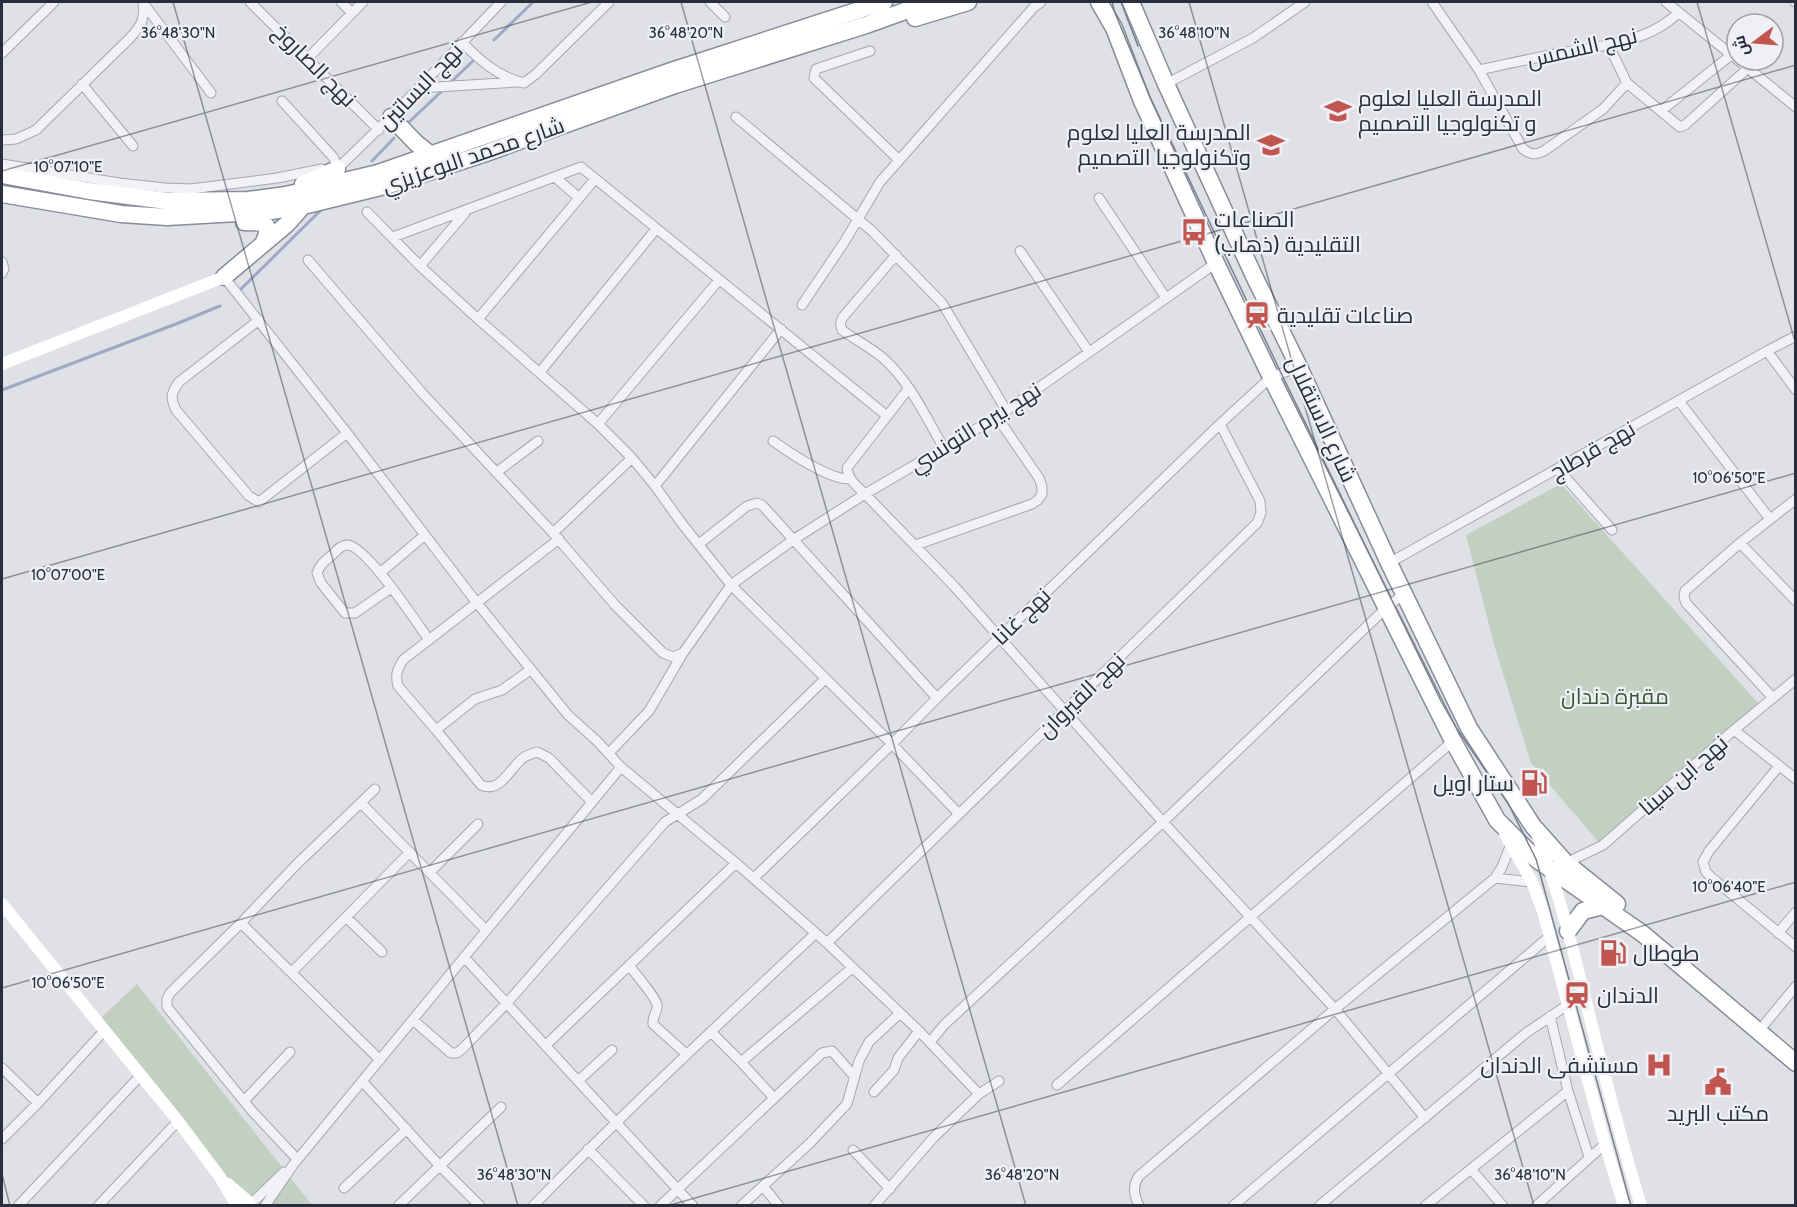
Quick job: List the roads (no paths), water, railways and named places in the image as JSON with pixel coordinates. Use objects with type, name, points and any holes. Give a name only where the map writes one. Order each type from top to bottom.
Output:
[{"type":"highway","points":[[673,78],[721,47],[851,6],[884,2]]},
{"type":"highway","name":"شارع محمد البوعزيزي","points":[[2,175],[89,191],[167,201],[249,200],[286,195],[378,173],[673,78],[866,25],[930,2]]},
{"type":"highway","points":[[673,78],[720,79],[772,65],[968,2]]},
{"type":"highway","name":"شارع الاستقلال","points":[[1099,2],[1114,28],[1142,100],[1216,263],[1453,741],[1497,820],[1536,859],[1559,866]]},
{"type":"highway","name":"شارع الاستقلال","points":[[1131,2],[1254,276],[1469,728],[1559,866]]},
{"type":"highway","name":"شارع محمد البوعزيزي","points":[[2,194],[121,214],[167,217],[271,212],[389,185],[483,154],[673,78]]},
{"type":"highway","points":[[392,117],[416,143],[431,155]]},
{"type":"highway","points":[[249,200],[308,183],[339,166]]},
{"type":"highway","points":[[224,277],[287,224],[303,206]]},
{"type":"highway","points":[[167,217],[214,222],[261,222],[268,227],[269,232],[263,244]]},
{"type":"highway","points":[[1559,866],[1603,906],[1643,934],[1761,1029],[1796,1052]]},
{"type":"highway","points":[[1559,866],[1761,1029],[1796,1063]]},
{"type":"highway","points":[[1568,931],[1583,911],[1603,906]]},
{"type":"main road","points":[[2,364],[224,277]]},
{"type":"main road","points":[[1497,820],[1532,882],[1550,936],[1605,1144],[1624,1206]]},
{"type":"main road","points":[[1559,866],[1568,931],[1624,1149],[1641,1206]]},
{"type":"main road","points":[[2,904],[178,1121],[220,1177],[251,1204]]},
{"type":"street","points":[[2,53],[54,2]]},
{"type":"street","name":"نهج الصاروخ","points":[[250,2],[380,130]]},
{"type":"street","points":[[341,2],[352,13]]},
{"type":"street","points":[[308,58],[363,2]]},
{"type":"street","name":"نهج البساتين","points":[[339,166],[380,130],[501,2]]},
{"type":"street","points":[[420,88],[524,83],[532,78],[609,2]]},
{"type":"street","points":[[710,2],[725,17]]},
{"type":"street","points":[[802,305],[845,241],[880,182],[1034,7],[1041,2]]},
{"type":"street","points":[[1166,84],[1253,38],[1305,2]]},
{"type":"street","points":[[1433,2],[1479,70],[1523,149],[1530,154],[1537,155],[1545,151],[1603,109],[1627,83]]},
{"type":"street","points":[[1666,2],[1725,50]]},
{"type":"street","points":[[2,140],[16,139],[36,130],[140,27],[143,18],[143,3]]},
{"type":"street","points":[[143,3],[212,93]]},
{"type":"street","name":"نهج الشمس","points":[[1479,70],[1608,44],[1659,28],[1678,13]]},
{"type":"street","points":[[462,42],[496,72],[520,82]]},
{"type":"street","points":[[1608,44],[1627,83],[1680,127],[1744,72]]},
{"type":"street","points":[[870,51],[816,69],[814,78],[899,160]]},
{"type":"street","points":[[1660,111],[1725,60]]},
{"type":"street","points":[[1751,72],[1794,102]]},
{"type":"street","points":[[82,84],[133,146]]},
{"type":"street","points":[[2,164],[119,183],[191,189],[293,176],[339,166],[282,101]]},
{"type":"street","points":[[736,117],[858,219],[942,303],[1006,410]]},
{"type":"street","points":[[393,237],[581,167],[887,416]]},
{"type":"street","points":[[555,177],[579,198]]},
{"type":"street","points":[[478,319],[595,179]]},
{"type":"street","points":[[1099,198],[1166,298]]},
{"type":"street","points":[[420,266],[466,211]]},
{"type":"street","points":[[367,212],[420,266],[598,424],[632,458],[730,585],[892,744],[958,813]]},
{"type":"street","points":[[540,372],[656,230]]},
{"type":"street","points":[[1020,251],[1089,352]]},
{"type":"street","points":[[896,255],[843,317],[840,325],[842,330],[883,357],[909,388],[944,448]]},
{"type":"street","points":[[308,260],[423,394],[556,536],[615,605],[663,654],[673,657],[683,653]]},
{"type":"street","points":[[2,262],[4,269],[2,273]]},
{"type":"street","name":"نهج بيرم التونسي","points":[[609,753],[649,711],[683,653],[730,585],[793,540],[865,494],[997,417],[1216,263]]},
{"type":"street","points":[[224,277],[477,603],[568,716],[621,767],[754,878],[827,943],[919,1031],[979,1094]]},
{"type":"street","points":[[598,424],[719,280]]},
{"type":"street","points":[[259,320],[179,382],[172,391],[171,400],[176,410],[249,496],[259,502],[347,433]]},
{"type":"street","points":[[655,486],[781,329]]},
{"type":"street","name":"نهج قرطاج","points":[[1389,563],[1796,336]]},
{"type":"street","points":[[1767,351],[1796,390]]},
{"type":"street","name":"نهج غانا","points":[[754,878],[1220,424],[1271,377],[1299,367]]},
{"type":"street","points":[[909,388],[847,468],[850,479],[916,545],[1163,822],[1335,1009],[1425,1118]]},
{"type":"street","points":[[1678,401],[1770,519]]},
{"type":"street","points":[[916,545],[1005,515],[1038,500],[1042,487],[1039,478],[997,417]]},
{"type":"street","name":"نهج القيروان","points":[[827,943],[1257,523],[1261,513],[1260,501],[1220,424]]},
{"type":"street","points":[[497,472],[538,441]]},
{"type":"street","points":[[774,441],[834,477],[850,479]]},
{"type":"street","points":[[592,802],[549,758],[537,752],[522,759],[501,782],[493,787],[487,788],[481,785],[398,686],[396,670],[403,660],[477,603],[556,536],[632,458]]},
{"type":"street","points":[[1558,469],[1612,530]]},
{"type":"street","points":[[1773,698],[1686,603],[1684,597],[1685,591],[1740,543],[1796,499]]},
{"type":"street","points":[[699,544],[747,506],[757,503],[762,505],[937,698]]},
{"type":"street","points":[[380,573],[425,535]]},
{"type":"street","points":[[1740,543],[1796,601]]},
{"type":"street","points":[[391,588],[355,612],[345,613],[321,583],[317,573],[318,568],[342,546],[355,547],[380,573],[391,588],[429,640]]},
{"type":"street","points":[[930,1042],[968,1002],[1163,822],[1386,608],[1404,594]]},
{"type":"street","points":[[436,729],[474,699],[502,690],[530,670]]},
{"type":"street","points":[[412,1020],[447,1049],[454,1053],[462,1049],[507,1003],[665,822],[702,799],[825,679]]},
{"type":"street","name":"نهج ابن سينا","points":[[1559,866],[1603,846],[1734,730],[1796,679]]},
{"type":"street","points":[[1734,730],[1796,779]]},
{"type":"street","points":[[1058,1085],[1453,741]]},
{"type":"street","points":[[1779,766],[1709,851],[1703,862],[1706,872],[1711,877],[1796,947]]},
{"type":"street","points":[[251,1204],[295,1162],[621,767]]},
{"type":"street","points":[[295,1162],[167,1007],[167,999],[170,993],[297,864],[375,789]]},
{"type":"street","points":[[362,803],[486,930]]},
{"type":"street","points":[[430,872],[478,824]]},
{"type":"street","points":[[1139,1206],[1133,1191],[1134,1182],[1138,1176],[1335,1009],[1495,878],[1505,861],[1511,844]]},
{"type":"street","points":[[292,972],[410,852]]},
{"type":"street","points":[[546,1045],[736,863]]},
{"type":"street","points":[[1495,878],[1532,882]]},
{"type":"street","points":[[1778,933],[1796,912]]},
{"type":"street","points":[[346,917],[382,952]]},
{"type":"street","points":[[241,923],[380,1060]]},
{"type":"street","points":[[533,1206],[616,1121],[816,933]]},
{"type":"street","points":[[1233,1206],[1550,936]]},
{"type":"street","points":[[464,957],[693,1206]]},
{"type":"street","points":[[629,965],[657,1003],[653,1024],[686,1054]]},
{"type":"street","points":[[741,1062],[852,968]]},
{"type":"street","points":[[1761,1029],[1796,986]]},
{"type":"street","points":[[1318,1206],[1526,1033],[1569,1004]]},
{"type":"street","points":[[741,1206],[809,1144],[847,1104],[859,1061],[869,1042],[899,1014]]},
{"type":"street","points":[[1550,1016],[1568,1091],[1589,1157]]},
{"type":"street","points":[[2,1139],[104,1031]]},
{"type":"street","points":[[874,1092],[894,1070],[904,1050],[919,1031]]},
{"type":"street","points":[[711,1032],[774,1098]]},
{"type":"street","points":[[579,1080],[612,1050]]},
{"type":"street","points":[[660,1206],[822,1053],[832,1051],[854,1076]]},
{"type":"street","points":[[244,1101],[290,1052]]},
{"type":"street","points":[[2,1068],[38,1103]]},
{"type":"street","points":[[18,1206],[141,1076]]},
{"type":"street","points":[[362,1081],[480,1206]]},
{"type":"street","points":[[874,1206],[912,1161],[979,1094],[999,1081]]},
{"type":"street","points":[[1425,1206],[1568,1091]]},
{"type":"street","points":[[398,1206],[501,1107]]},
{"type":"street","points":[[98,1206],[178,1121]]},
{"type":"street","points":[[344,1188],[407,1129]]},
{"type":"street","points":[[1536,1206],[1605,1144]]},
{"type":"street","points":[[588,1149],[644,1206]]},
{"type":"street","points":[[853,1150],[890,1189]]},
{"type":"street","points":[[1471,1169],[1503,1206]]},
{"type":"street","points":[[763,1186],[779,1206]]},
{"type":"waterway","points":[[494,40],[533,2]]},
{"type":"waterway","points":[[450,83],[475,59]]},
{"type":"waterway","points":[[407,124],[443,90]]},
{"type":"waterway","points":[[372,161],[394,138]]},
{"type":"waterway","points":[[239,291],[322,209]]},
{"type":"waterway","points":[[2,390],[220,306]]},
{"type":"tram line","points":[[1112,2],[1150,97],[1441,701],[1457,729],[1508,803],[1536,859],[1631,1206]]},
{"type":"tram line","points":[[1121,2],[1138,46]]},
{"type":"place","name":"المدرسة العليا لعلوم و تكنولوجيا التصميم","points":[[1338,111]]},
{"type":"place","name":"المدرسة العليا لعلوم وتكنولوجيا التصميم","points":[[1271,145]]},
{"type":"place","name":"الصناعات التقليدية (ذهاب)","points":[[1194,232]]},
{"type":"place","name":"صناعات تقليدية","points":[[1257,315]]},
{"type":"place","name":"ستار اويل","points":[[1534,783]]},
{"type":"place","name":"طوطال","points":[[1613,953]]},
{"type":"place","name":"الدندان","points":[[1577,995]]},
{"type":"place","name":"مستشفى الدندان","points":[[1659,1065]]},
{"type":"place","name":"مكتب البريد","points":[[1718,1082]]},
{"type":"park label","name":"مقبرة دندان","points":[[1615,696]]}]
